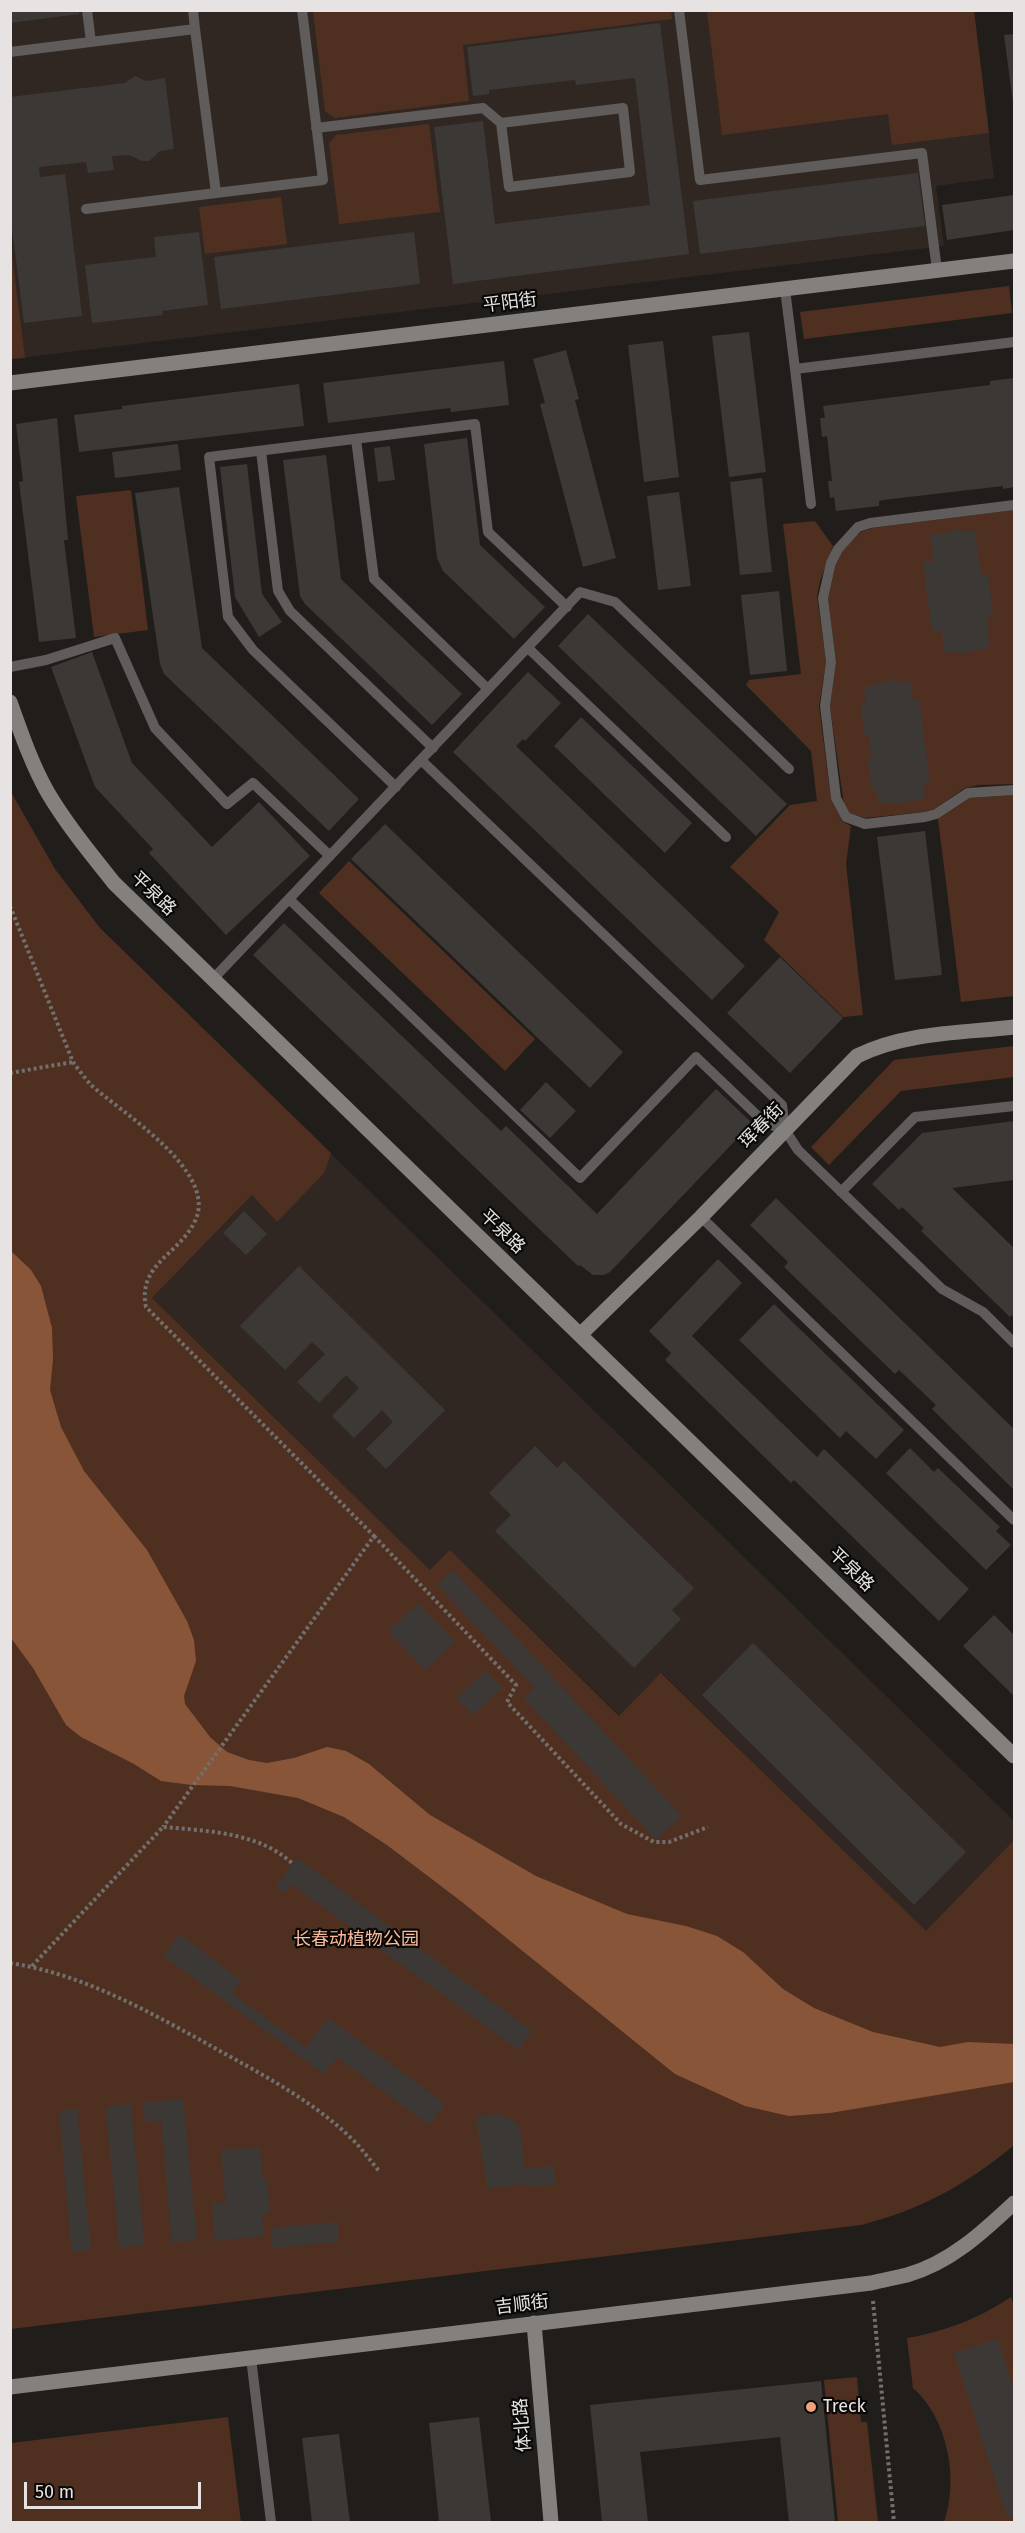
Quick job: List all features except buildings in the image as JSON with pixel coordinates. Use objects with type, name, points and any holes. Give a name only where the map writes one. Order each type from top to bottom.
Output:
[{"type":"street","name":"平阳街","points":[[10,383],[1014,261]]},
{"type":"street","name":"平泉路","points":[[10,702],[47,791],[76,835],[114,883],[1014,1756]]},
{"type":"street","name":"珲春街","points":[[580,1335],[701,1217],[857,1056],[877,1046],[905,1040],[1014,1027]]},
{"type":"street","name":"吉顺街","points":[[10,2387],[871,2283],[909,2275],[941,2261],[978,2237],[1014,2203]]},
{"type":"street","name":"体北路","points":[[534,2324],[550,2523]]},
{"type":"lane","points":[[87,10],[91,42]]},
{"type":"lane","points":[[193,10],[216,193]]},
{"type":"lane","points":[[86,209],[323,180],[302,10]]},
{"type":"lane","points":[[679,10],[699,180],[922,153],[937,270]]},
{"type":"lane","points":[[10,52],[195,29]]},
{"type":"lane","points":[[316,128],[483,108],[501,123],[509,187],[630,172],[622,108],[501,123]]},
{"type":"lane","points":[[785,289],[811,504]]},
{"type":"lane","points":[[795,369],[1014,342]]},
{"type":"lane","points":[[396,787],[253,650],[228,617],[209,457],[475,424],[488,532],[567,607]]},
{"type":"lane","points":[[357,439],[374,579],[489,689]]},
{"type":"lane","points":[[261,451],[278,591],[290,611],[433,748]]},
{"type":"lane","points":[[1014,505],[870,523],[858,527],[838,549],[831,563],[823,598],[831,662],[825,706],[836,798],[846,817],[864,824],[925,817],[936,814],[968,793],[1014,790]]},
{"type":"lane","points":[[213,979],[580,592],[615,602],[789,769]]},
{"type":"lane","points":[[10,667],[46,660],[115,638],[155,728],[227,804],[254,783],[330,856]]},
{"type":"lane","points":[[528,648],[726,837]]},
{"type":"lane","points":[[421,760],[782,1105],[785,1131],[798,1150],[942,1289],[983,1312],[1014,1343]]},
{"type":"lane","points":[[289,899],[580,1178],[696,1057],[764,1122],[785,1131]]},
{"type":"lane","points":[[841,1192],[915,1118],[1014,1106]]},
{"type":"lane","points":[[701,1217],[1014,1520]]},
{"type":"lane","points":[[251,2358],[271,2523]]},
{"type":"path","points":[[10,906],[73,1062],[89,1083],[173,1154],[190,1175],[198,1198],[199,1214],[192,1229],[149,1274],[143,1292],[146,1307],[374,1536],[516,1685],[507,1702],[621,1824],[654,1842],[669,1842],[708,1827]]},
{"type":"path","points":[[10,1074],[73,1062]]},
{"type":"path","points":[[32,1966],[163,1827],[184,1801],[374,1536]]},
{"type":"path","points":[[163,1827],[218,1832],[257,1842],[281,1853],[293,1864]]},
{"type":"path","points":[[10,1963],[32,1966],[85,1982],[145,2009],[283,2087],[332,2121],[353,2140],[379,2170]]},
{"type":"path","points":[[871,2283],[894,2523]]},
{"type":"shaded area","points":[[10,11],[974,11],[994,178],[936,186],[944,246],[11,359]]},
{"type":"shaded area","points":[[311,1134],[1014,1821],[1014,1840],[926,1932],[662,1673],[620,1716],[451,1551],[431,1571],[152,1298]]},
{"type":"shaded area","points":[[10,1250],[31,1270],[41,1286],[52,1328],[53,1359],[50,1390],[61,1427],[84,1471],[147,1550],[187,1621],[194,1640],[196,1661],[184,1696],[185,1704],[210,1737],[227,1752],[249,1760],[267,1763],[294,1758],[327,1747],[346,1751],[369,1764],[430,1815],[536,1876],[627,1914],[686,1926],[717,1936],[743,1952],[783,1989],[814,2008],[873,2032],[940,2047],[968,2042],[1014,2044],[1014,2082],[830,2113],[789,2116],[745,2106],[675,2074],[462,1902],[387,1845],[344,1817],[298,1798],[230,1786],[161,1781],[134,1764],[81,1737],[66,1725],[33,1668],[11,1638]]},
{"type":"green space","points":[[671,10],[672,19],[463,45],[469,101],[335,118],[325,111],[313,11]]},
{"type":"green space","points":[[707,11],[974,11],[989,133],[892,145],[888,114],[722,135]]},
{"type":"green space","points":[[429,124],[440,212],[339,224],[329,143],[336,135]]},
{"type":"green space","points":[[281,197],[287,244],[205,254],[199,207]]},
{"type":"green space","points":[[10,240],[25,358],[11,359],[10,359]]},
{"type":"green space","points":[[1009,286],[1012,313],[804,339],[800,312]]},
{"type":"green space","points":[[131,490],[148,630],[94,637],[76,496]]},
{"type":"green space","points":[[1014,510],[1014,784],[979,785],[965,788],[934,809],[924,812],[865,818],[849,813],[844,805],[830,706],[836,662],[828,598],[842,551],[861,532],[872,528]]},
{"type":"green space","points":[[815,521],[833,546],[820,581],[817,597],[826,662],[819,706],[831,799],[842,821],[851,826],[846,864],[863,1015],[843,1017],[764,940],[779,912],[730,867],[790,805],[817,801],[811,751],[746,685],[749,680],[801,674],[783,524]]},
{"type":"green space","name":"长春动植物公园","points":[[11,792],[55,869],[100,928],[331,1153],[324,1173],[277,1222],[252,1195],[152,1298],[430,1570],[450,1550],[619,1716],[661,1673],[926,1931],[1014,1840],[1014,2145],[979,2172],[942,2194],[903,2212],[861,2225],[11,2329]]},
{"type":"green space","points":[[1014,795],[1014,996],[961,1002],[938,819],[970,798]]},
{"type":"green space","points":[[349,861],[535,1039],[505,1071],[319,893]]},
{"type":"green space","points":[[1014,1046],[1014,1077],[901,1091],[829,1165],[811,1147],[894,1060]]},
{"type":"green space","points":[[1011,2297],[1014,2306],[1014,2522],[944,2522],[950,2488],[947,2450],[935,2416],[913,2388],[907,2338],[961,2323]]},
{"type":"green space","points":[[857,2377],[861,2422],[867,2422],[878,2522],[838,2522],[824,2380]]},
{"type":"green space","points":[[228,2417],[241,2522],[11,2522],[11,2443]]},
{"type":"place","name":"Treck","points":[[811,2407]]}]
